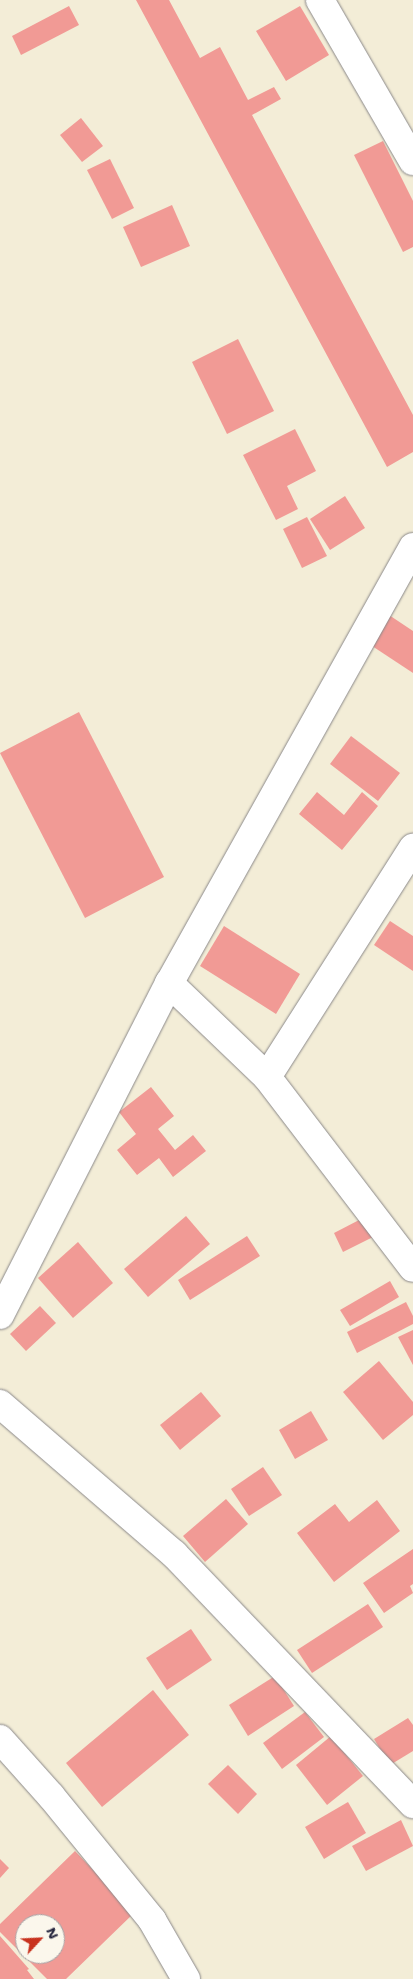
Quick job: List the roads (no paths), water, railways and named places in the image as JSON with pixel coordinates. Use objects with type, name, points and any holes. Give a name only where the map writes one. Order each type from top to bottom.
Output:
[{"type":"street","points":[[320,0],[413,160]]},
{"type":"street","points":[[0,1315],[169,983],[413,547]]},
{"type":"street","points":[[267,1077],[413,848]]},
{"type":"street","points":[[169,983],[267,1077],[413,1268]]},
{"type":"street","points":[[0,1404],[174,1554],[413,1804]]},
{"type":"street","points":[[0,1739],[51,1796],[152,1920],[186,1979]]}]
